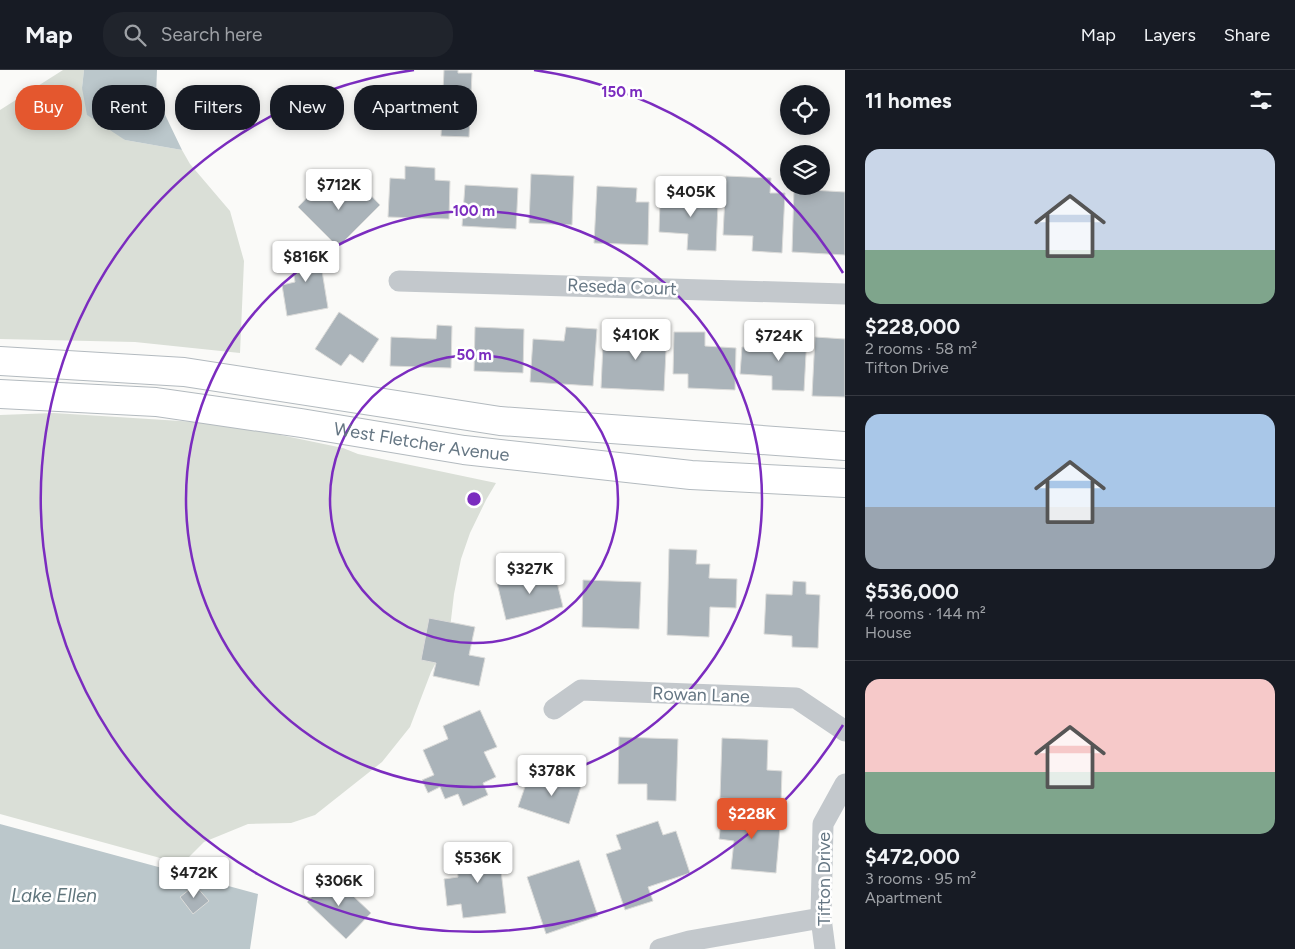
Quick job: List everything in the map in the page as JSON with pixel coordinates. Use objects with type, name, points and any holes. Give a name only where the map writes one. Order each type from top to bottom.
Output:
[{"type":"main road","name":"West Fletcher Avenue","points":[[0,361],[184,372],[500,420],[845,446]]},
{"type":"main road","name":"West Fletcher Avenue","points":[[0,394],[156,402],[301,423],[464,450],[691,474],[845,483]]},
{"type":"street","name":"Reseda Court","points":[[399,281],[845,294]]},
{"type":"street","name":"Rowan Lane","points":[[554,709],[581,690],[796,698],[845,731]]},
{"type":"street","name":"Tifton Drive","points":[[825,949],[821,918],[823,824],[845,784]]},
{"type":"street","points":[[660,949],[689,940],[821,918]]},
{"type":"shaded area","points":[[63,70],[84,70],[82,88],[82,85],[39,85]]},
{"type":"shaded area","points":[[82,88],[92,100],[92,130],[117,130],[125,140],[182,150],[190,164],[230,211],[244,261],[240,353],[135,342],[0,339],[0,110],[15,100],[15,130],[82,130]]},
{"type":"shaded area","points":[[54,413],[228,424],[496,483],[470,533],[461,559],[454,594],[449,637],[431,672],[410,727],[382,762],[315,815],[291,823],[248,824],[204,842],[182,864],[0,814],[0,415]]},
{"type":"water","points":[[84,70],[157,70],[156,85],[92,85],[92,118],[87,115],[82,88]]},
{"type":"water","points":[[165,115],[182,150],[125,140],[110,130],[165,130]]},
{"type":"water","name":"Lake Ellen","points":[[0,824],[258,894],[250,949],[0,949]]},
{"type":"building","points":[[444,70],[472,73],[471,85],[443,85]]},
{"type":"building","points":[[441,130],[469,130],[469,137],[441,136]]},
{"type":"building","points":[[405,166],[435,168],[435,180],[450,181],[449,219],[388,217],[390,178],[405,179]]},
{"type":"building","points":[[531,174],[574,176],[572,225],[529,223]]},
{"type":"building","points":[[726,176],[771,178],[770,193],[785,195],[782,253],[752,251],[753,236],[723,235]]},
{"type":"building","points":[[360,184],[380,205],[338,247],[298,207],[319,185],[329,195],[339,185],[349,195]]},
{"type":"building","points":[[465,185],[518,188],[516,229],[462,226]]},
{"type":"building","points":[[676,185],[704,186],[704,202],[718,203],[716,251],[687,250],[688,234],[659,232],[660,200],[675,201]]},
{"type":"building","points":[[597,186],[637,188],[636,202],[649,202],[648,245],[594,243]]},
{"type":"building","points":[[830,191],[845,192],[845,255],[792,252],[794,195],[830,195]]},
{"type":"building","points":[[318,246],[328,308],[287,316],[282,285],[295,282],[290,251]]},
{"type":"building","points":[[339,312],[379,339],[363,363],[350,354],[341,366],[315,349]]},
{"type":"building","points":[[437,325],[452,326],[451,368],[390,366],[391,337],[436,339]]},
{"type":"building","points":[[475,327],[524,329],[523,373],[474,371]]},
{"type":"building","points":[[566,327],[597,329],[593,386],[530,382],[533,339],[564,341]]},
{"type":"building","points":[[620,329],[667,331],[664,391],[601,388],[603,344],[619,344]]},
{"type":"building","points":[[674,332],[705,332],[705,346],[736,348],[735,390],[688,388],[688,374],[673,374]]},
{"type":"building","points":[[774,335],[807,336],[804,391],[772,390],[772,376],[740,374],[742,347],[774,349]]},
{"type":"building","points":[[815,337],[845,339],[845,397],[812,396]]},
{"type":"building","points":[[669,549],[697,550],[696,564],[710,564],[709,578],[737,579],[736,608],[710,607],[709,637],[667,635]]},
{"type":"building","points":[[554,570],[563,607],[506,620],[497,583]]},
{"type":"building","points":[[583,580],[641,582],[639,629],[582,627]]},
{"type":"building","points":[[793,581],[806,582],[806,594],[820,595],[818,648],[792,647],[792,636],[764,634],[766,594],[792,595]]},
{"type":"building","points":[[429,618],[475,627],[469,655],[485,658],[479,686],[433,676],[436,663],[421,660]]},
{"type":"building","points":[[480,710],[497,747],[484,752],[496,777],[483,783],[488,795],[463,806],[458,794],[445,799],[440,787],[428,793],[422,780],[434,775],[423,750],[448,739],[443,726]]},
{"type":"building","points":[[619,737],[678,739],[676,801],[647,800],[647,784],[618,784]]},
{"type":"building","points":[[722,738],[768,740],[767,770],[782,771],[781,801],[720,798]]},
{"type":"building","points":[[558,772],[583,780],[569,824],[518,807],[528,778],[553,786]]},
{"type":"building","points":[[722,811],[781,816],[776,873],[731,869],[734,841],[719,839]]},
{"type":"building","points":[[658,821],[663,835],[676,831],[690,873],[648,887],[653,901],[625,910],[606,854],[621,849],[616,835]]},
{"type":"building","points":[[498,845],[506,913],[463,918],[461,904],[447,906],[444,879],[458,877],[457,863],[471,862],[469,848]]},
{"type":"building","points":[[579,860],[598,916],[546,934],[527,877]]},
{"type":"building","points":[[332,876],[371,913],[346,939],[307,902]]},
{"type":"building","points":[[195,885],[209,901],[193,914],[180,897]]}]
